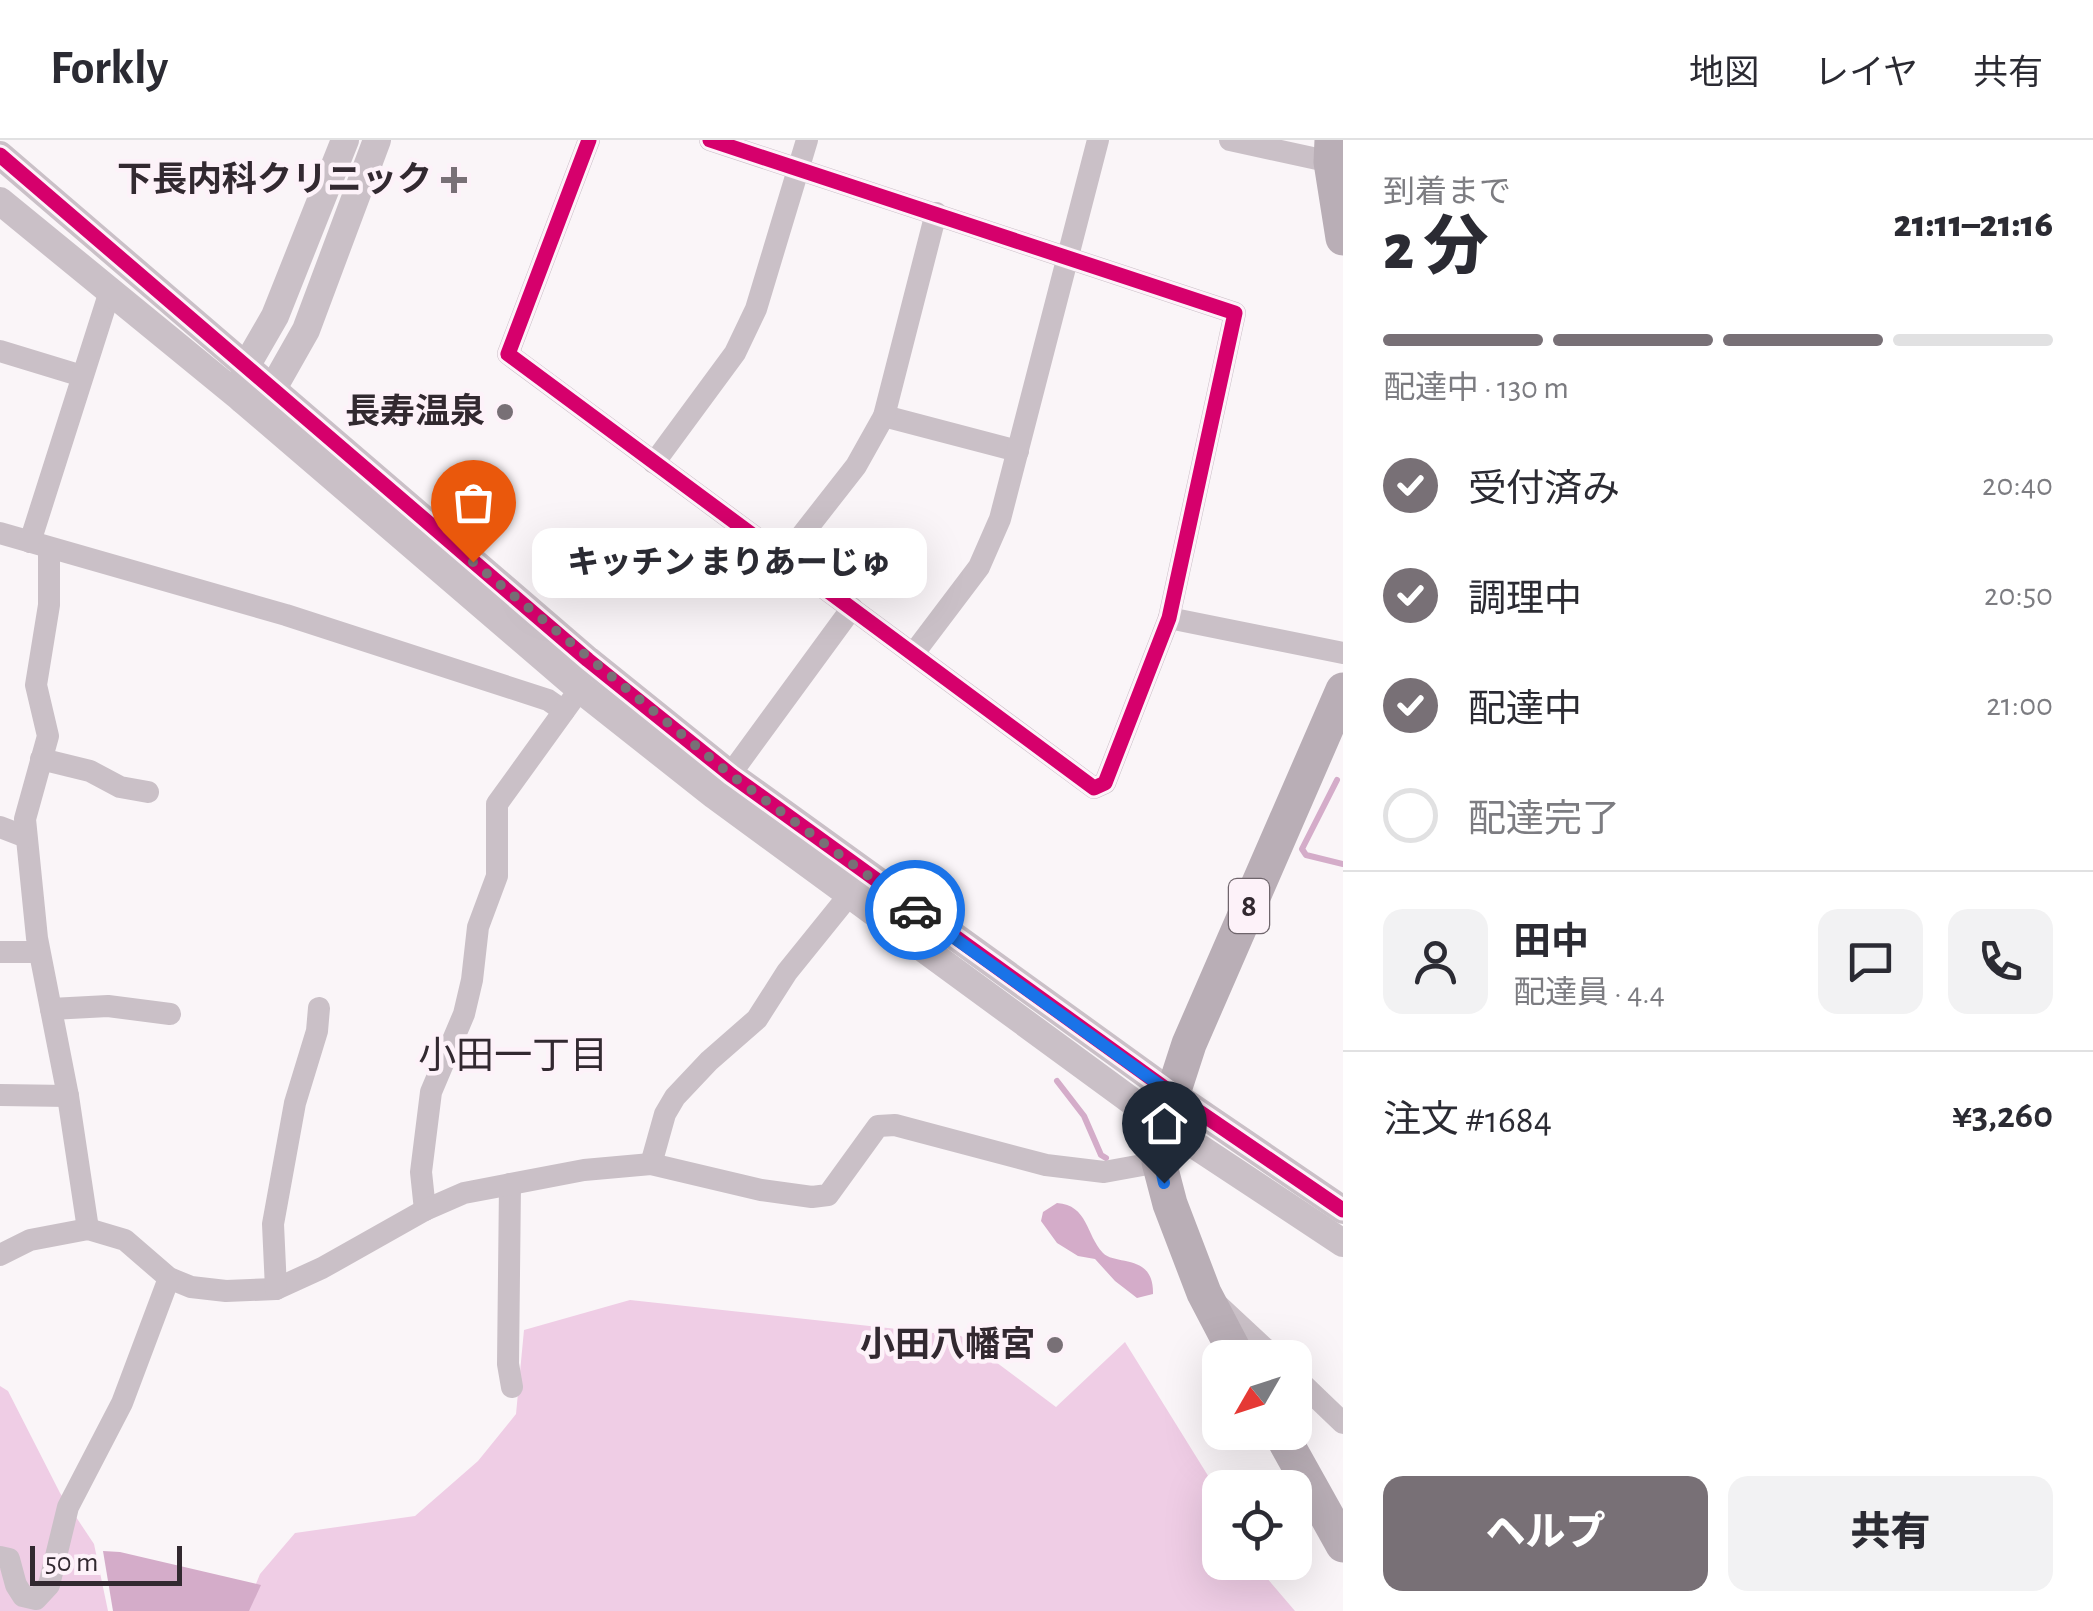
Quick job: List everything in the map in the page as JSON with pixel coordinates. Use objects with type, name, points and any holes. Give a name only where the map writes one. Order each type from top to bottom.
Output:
[{"type":"main road","points":[[1332,151],[1343,238]]},
{"type":"main road","name":"8","points":[[1229,1340],[1204,1293],[1170,1204],[1159,1162],[1168,1109],[1189,1044],[1343,690]]},
{"type":"main road","points":[[1290,1450],[1343,1545]]},
{"type":"street","points":[[242,400],[245,368],[275,316],[346,140]]},
{"type":"street","points":[[242,400],[272,390],[306,330],[377,140]]},
{"type":"street","points":[[589,140],[508,354],[1094,788],[1105,783],[1170,618],[1235,313],[710,140]]},
{"type":"street","points":[[654,463],[735,353],[756,309],[807,140]]},
{"type":"street","points":[[914,653],[979,568],[1000,519],[1098,140]]},
{"type":"street","points":[[1230,140],[1332,151]]},
{"type":"street","points":[[0,155],[588,660],[722,785],[850,894],[1168,1109],[1343,1210]]},
{"type":"street","points":[[0,201],[242,400],[572,700],[722,785],[1168,1109],[1343,1242]]},
{"type":"street","points":[[784,558],[856,466],[884,416],[936,213]]},
{"type":"street","points":[[88,1229],[68,1096],[39,952],[25,819],[48,736],[36,684],[49,605],[39,545],[82,376],[110,291]]},
{"type":"street","points":[[0,351],[82,376]]},
{"type":"street","points":[[884,416],[1018,451]]},
{"type":"street","points":[[0,533],[286,615],[548,700],[572,700]]},
{"type":"street","points":[[722,785],[852,608]]},
{"type":"street","points":[[1170,618],[1343,653]]},
{"type":"street","points":[[425,1210],[420,1172],[431,1092],[464,1014],[478,927],[497,876],[497,804],[572,700]]},
{"type":"street","points":[[41,760],[90,771],[120,787],[148,792]]},
{"type":"street","points":[[0,827],[26,837]]},
{"type":"street","points":[[650,1164],[665,1114],[675,1097],[709,1060],[757,1018],[787,972],[850,894]]},
{"type":"street","points":[[0,952],[39,952]]},
{"type":"street","points":[[51,1010],[108,1006],[170,1014]]},
{"type":"street","points":[[276,1288],[273,1224],[295,1103],[318,1031],[320,1008]]},
{"type":"street","points":[[0,1095],[68,1096]]},
{"type":"street","points":[[0,1255],[30,1240],[88,1229],[124,1240],[168,1278],[191,1287],[226,1292],[276,1288],[464,1193],[584,1170],[650,1164],[761,1190],[812,1198],[828,1194],[878,1126],[894,1125],[1046,1165],[1104,1172],[1159,1162]]},
{"type":"street","points":[[510,1184],[508,1364],[512,1387]]},
{"type":"street","points":[[0,1557],[9,1559],[16,1585],[24,1596],[36,1599],[49,1585],[68,1506],[122,1403],[168,1278]]},
{"type":"street","points":[[1204,1293],[1255,1340]]},
{"type":"street","points":[[1312,1393],[1343,1423]]},
{"type":"shaded area","points":[[1057,1203],[1081,1215],[1103,1253],[1141,1266],[1152,1281],[1153,1294],[1137,1298],[1095,1259],[1078,1256],[1057,1243],[1041,1221],[1043,1212]]},
{"type":"shaded area","points":[[630,1300],[961,1336],[1056,1407],[1125,1342],[1204,1470],[1202,1580],[1269,1580],[1295,1611],[245,1611],[260,1574],[295,1533],[415,1516],[478,1461],[516,1414],[524,1330]]},
{"type":"shaded area","points":[[0,1386],[8,1391],[60,1493],[94,1544],[108,1611],[0,1611]]},
{"type":"shaded area","points":[[103,1551],[261,1585],[249,1611],[113,1611]]},
{"type":"waterway","points":[[1337,780],[1302,849],[1306,855],[1343,864]]},
{"type":"waterway","points":[[1057,1081],[1084,1116],[1101,1155],[1106,1158]]},
{"type":"cycle path","points":[[589,140],[508,354],[1094,788],[1105,783],[1169,618],[1235,313],[710,140]]},
{"type":"cycle path","points":[[0,155],[588,660],[731,775],[1173,1094],[1343,1210]]},
{"type":"way so far","points":[[473,562],[731,775],[915,910]]},
{"type":"place","name":"下長内科クリニック","points":[[454,180]]},
{"type":"place","name":"長寿温泉","points":[[505,412]]},
{"type":"place","name":"キッチン まりあーじゅ","points":[[473,562]]},
{"type":"place","name":"小田八幡宮","points":[[1055,1345]]},
{"type":"district","name":"小田一丁目","points":[[513,1057]]},
{"type":"route","points":[[915,910],[1172,1094],[1163,1124],[1159,1162],[1164,1183]]}]
